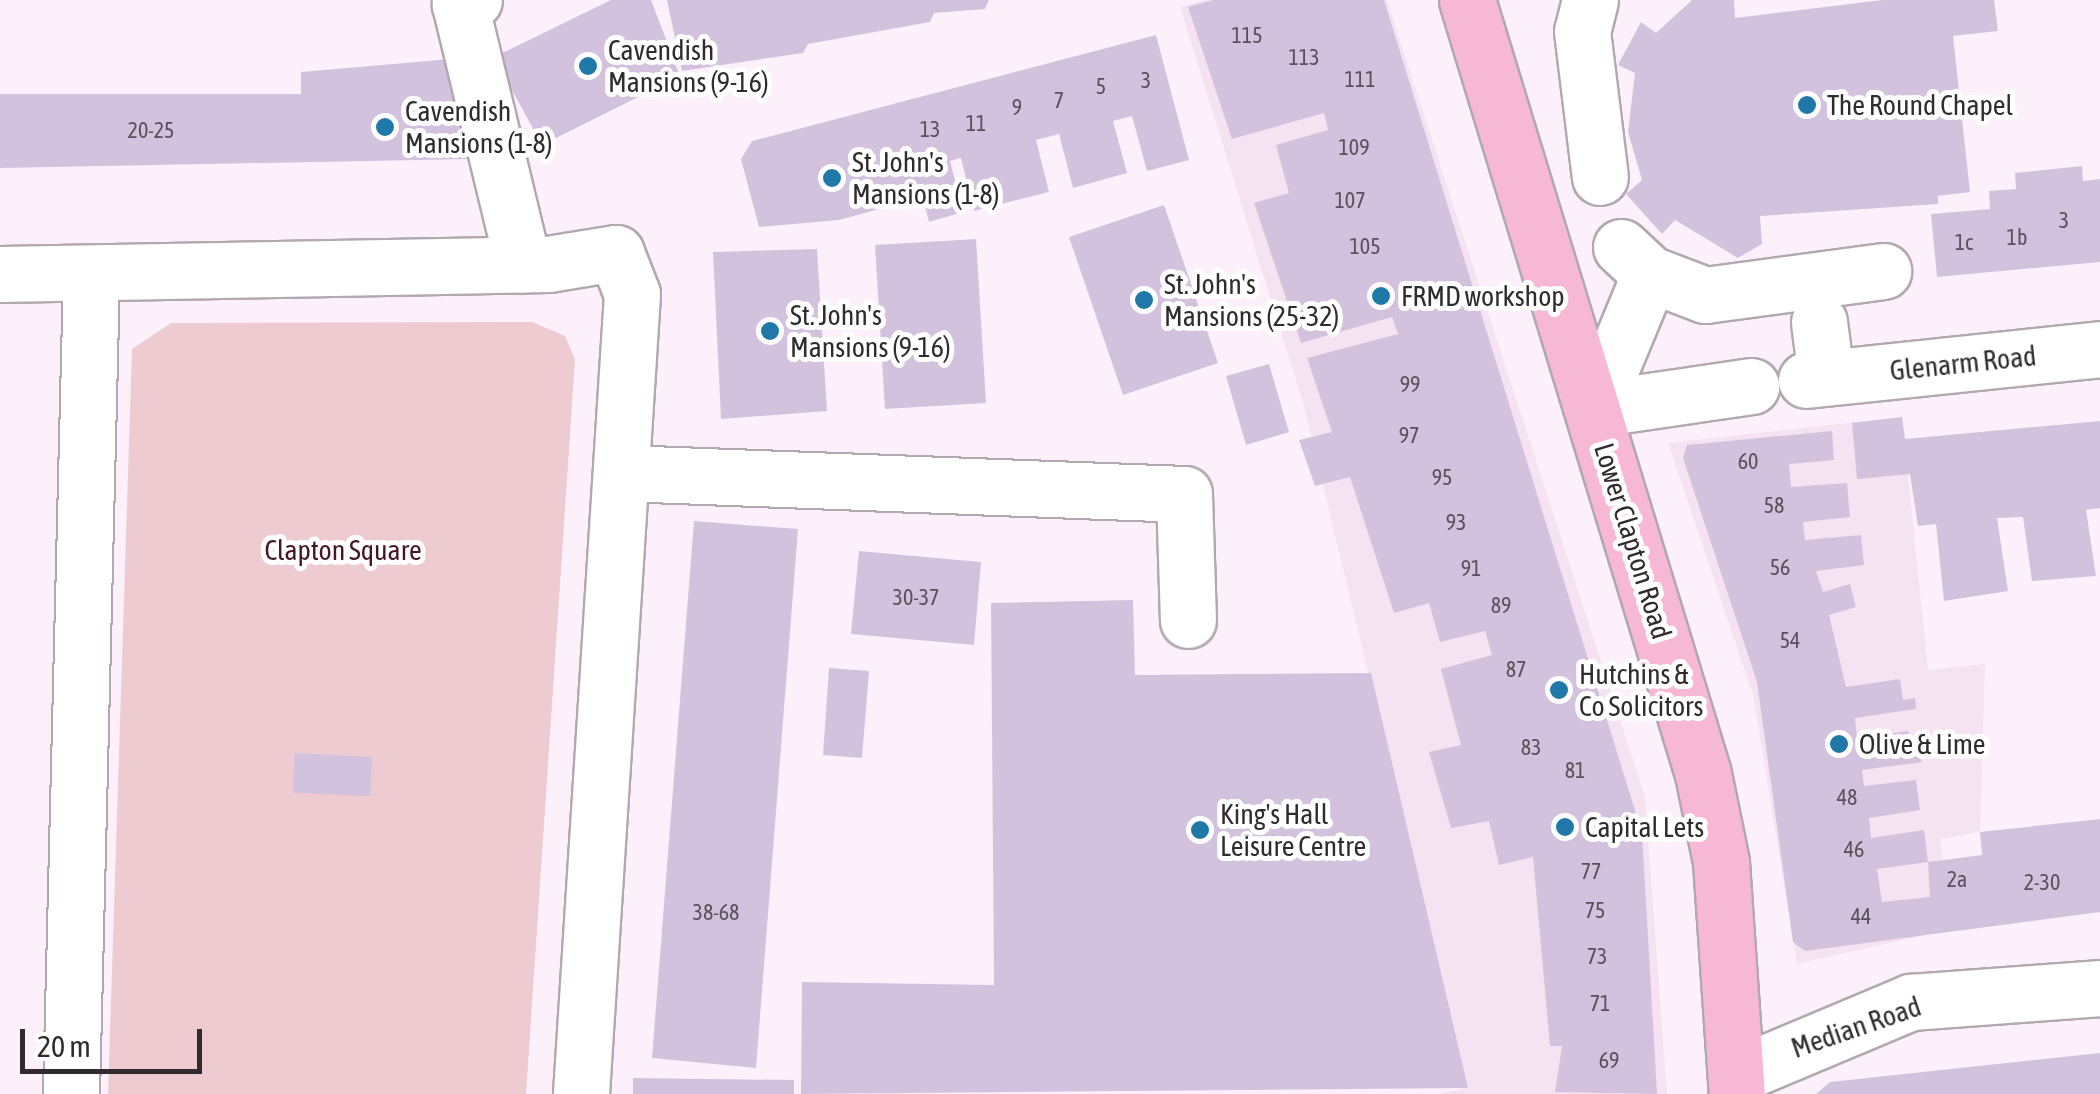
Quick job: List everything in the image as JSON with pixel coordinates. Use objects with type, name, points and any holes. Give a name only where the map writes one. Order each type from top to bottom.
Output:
[{"type":"highway","name":"Lower Clapton Road","points":[[1467,0],[1703,774],[1721,862],[1737,1084]]},
{"type":"street","points":[[474,0],[460,4],[524,264]]},
{"type":"street","points":[[1590,0],[1582,30],[1600,176]]},
{"type":"street","points":[[0,274],[524,264],[616,253],[632,294],[581,1094]]},
{"type":"street","points":[[1752,386],[1594,409],[1636,260],[1706,295],[1883,272]]},
{"type":"street","points":[[70,1094],[90,275]]},
{"type":"street","name":"Glenarm Road","points":[[1820,322],[1816,378],[2100,349]]},
{"type":"street","points":[[623,473],[1184,494],[1188,620]]},
{"type":"street","name":"Median Road","points":[[1737,1084],[1911,1002],[2100,988]]},
{"type":"shaded area","points":[[1205,0],[1387,0],[1645,797],[1667,1094],[1437,1094],[1468,1088],[1304,406],[1180,7]]},
{"type":"shaded area","points":[[1902,417],[1928,670],[1985,664],[1980,832],[1940,839],[1942,860],[1928,862],[1933,933],[1797,964],[1753,695],[1668,443]]},
{"type":"green space","name":"Clapton Square","points":[[532,322],[565,336],[575,359],[526,1094],[108,1094],[132,349],[171,323]]},
{"type":"building","name":"Cavendish Mansions (9-16)","points":[[611,0],[651,0],[680,76],[542,145],[494,57]]},
{"type":"building","points":[[667,0],[989,0],[985,9],[934,13],[930,22],[808,44],[803,53],[682,71]]},
{"type":"building","points":[[1213,0],[1384,0],[1642,833],[1657,1094],[1555,1092],[1562,1046],[1550,1046],[1533,857],[1499,865],[1489,821],[1451,828],[1429,752],[1461,745],[1441,669],[1492,655],[1485,631],[1440,642],[1429,603],[1394,613],[1350,477],[1315,486],[1299,440],[1332,432],[1307,358],[1398,334],[1392,317],[1301,343],[1254,203],[1289,193],[1276,145],[1328,130],[1324,113],[1232,139],[1188,7]]},
{"type":"building","name":"The Round Chapel","points":[[1692,0],[1734,0],[1735,18],[1882,0],[1994,0],[1998,31],[1953,36],[1970,192],[1938,196],[1938,204],[1760,216],[1762,244],[1738,258],[1675,220],[1662,234],[1626,194],[1642,180],[1628,132],[1635,73],[1618,65],[1641,22],[1656,33]]},
{"type":"building","points":[[1156,35],[1189,160],[1147,171],[1132,116],[1113,121],[1127,173],[1073,188],[1059,134],[1036,140],[1049,192],[974,211],[961,158],[950,161],[963,212],[929,222],[923,197],[839,220],[759,227],[741,159],[752,141]]},
{"type":"building","points":[[462,58],[470,159],[0,168],[0,94],[301,94],[301,72]]},
{"type":"building","points":[[2082,166],[2083,181],[2100,179],[2100,262],[1937,277],[1931,214],[1990,209],[1989,191],[2016,189],[2015,173]]},
{"type":"building","name":"St. John's Mansions (25-32)","points":[[1164,205],[1218,363],[1123,395],[1069,237]]},
{"type":"building","points":[[976,239],[986,403],[885,409],[875,245]]},
{"type":"building","name":"St. John's Mansions (9-16)","points":[[817,249],[827,411],[721,419],[713,252]]},
{"type":"building","points":[[1269,364],[1289,432],[1246,445],[1226,376]]},
{"type":"building","points":[[1902,417],[1905,439],[2100,421],[2100,508],[2086,510],[2096,576],[2032,581],[2023,517],[1997,518],[2008,591],[1944,601],[1936,524],[1918,526],[1910,474],[1857,479],[1852,423]]},
{"type":"building","points":[[1832,431],[1834,460],[1789,464],[1791,487],[1847,483],[1850,517],[1803,522],[1805,540],[1861,535],[1864,565],[1816,571],[1823,592],[1850,584],[1856,607],[1829,615],[1846,687],[1900,679],[1903,700],[1915,698],[1916,709],[1855,718],[1857,738],[1908,731],[1922,762],[1862,770],[1864,786],[1916,780],[1920,810],[1869,818],[1871,838],[1924,830],[1928,862],[1982,855],[1980,832],[2100,819],[2100,912],[1805,951],[1793,942],[1757,682],[1683,458],[1687,445]],"holes":[[[1928,862],[1930,897],[1882,902],[1877,869]]]},
{"type":"building","points":[[694,521],[798,529],[756,1068],[652,1058]]},
{"type":"building","points":[[859,551],[981,562],[974,645],[851,634]]},
{"type":"building","name":"King's Hall Leisure Centre","points":[[1133,600],[1135,675],[1371,673],[1468,1088],[801,1094],[802,982],[994,985],[991,603]]},
{"type":"building","points":[[829,668],[869,671],[862,758],[823,755]]},
{"type":"building","points":[[295,753],[372,757],[370,796],[293,793]]},
{"type":"building","points":[[2100,1053],[2100,1094],[1816,1094],[1830,1082]]},
{"type":"building","points":[[633,1078],[794,1080],[794,1094],[633,1094]]},
{"type":"place","name":"Cavendish Mansions (9-16)","points":[[588,66]]},
{"type":"place","name":"The Round Chapel","points":[[1807,105]]},
{"type":"place","name":"Cavendish Mansions (1-8)","points":[[385,127]]},
{"type":"place","name":"St. John's Mansions (1-8)","points":[[832,178]]},
{"type":"place","name":"FRMD workshop","points":[[1381,296]]},
{"type":"place","name":"St. John's Mansions (25-32)","points":[[1144,300]]},
{"type":"place","name":"St. John's Mansions (9-16)","points":[[770,331]]},
{"type":"place","name":"Hutchins & Co Solicitors","points":[[1559,690]]},
{"type":"place","name":"Olive & Lime","points":[[1839,744]]},
{"type":"place","name":"Capital Lets","points":[[1565,827]]},
{"type":"place","name":"King's Hall Leisure Centre","points":[[1200,830]]}]
